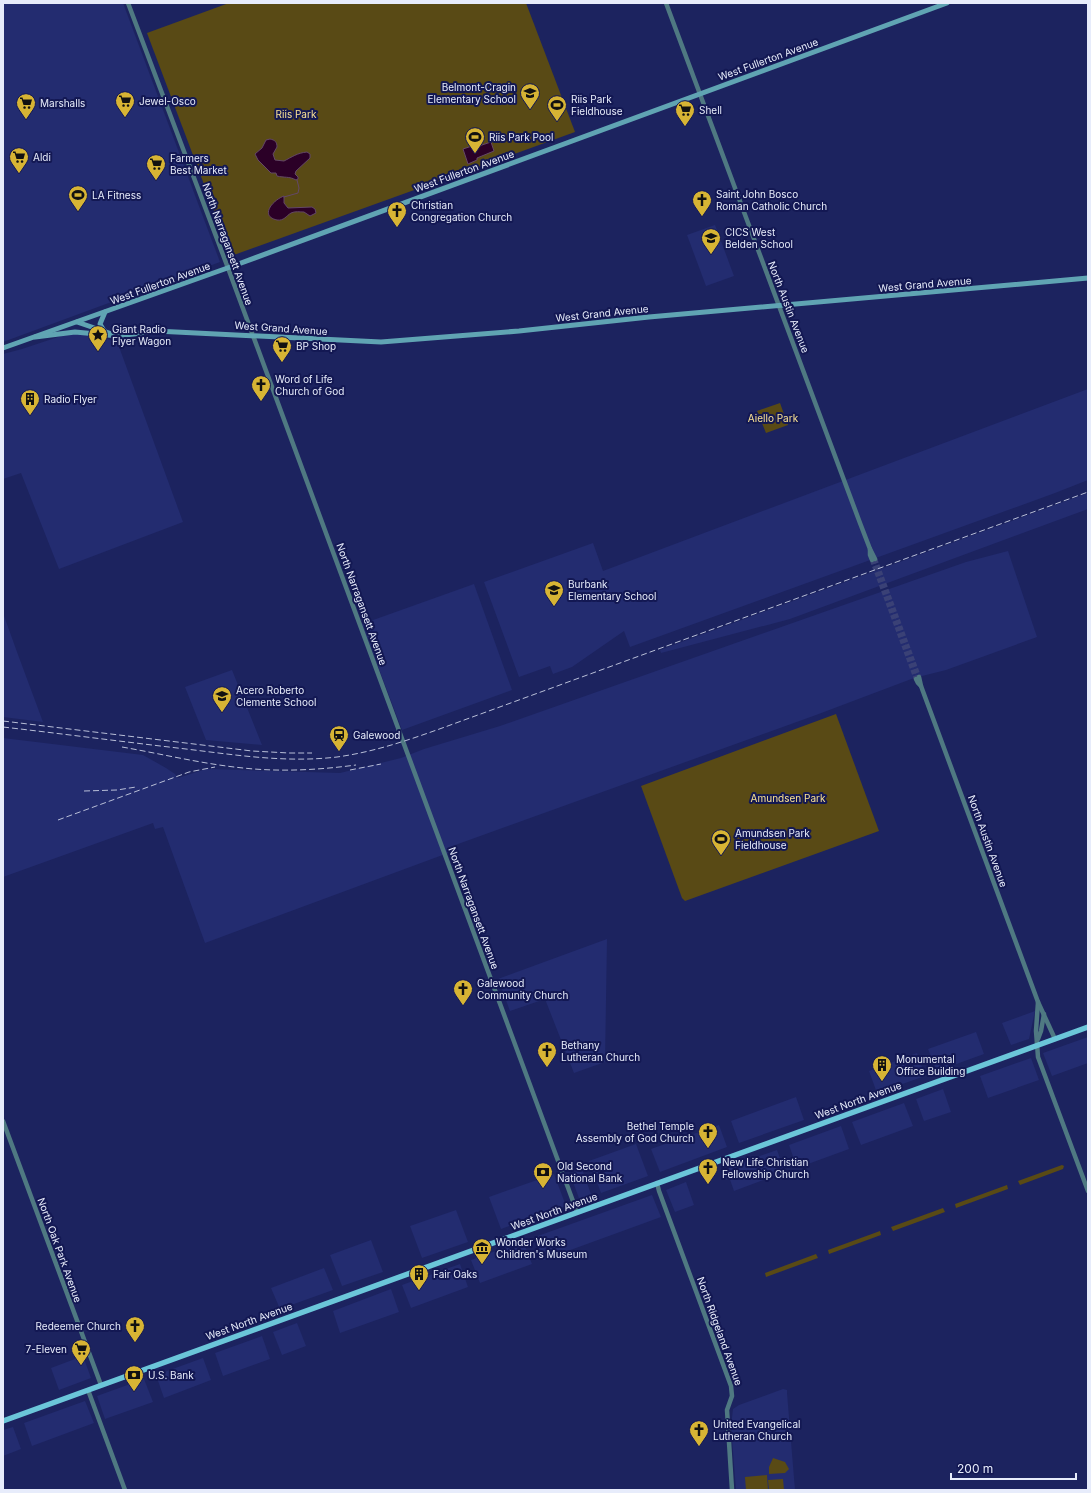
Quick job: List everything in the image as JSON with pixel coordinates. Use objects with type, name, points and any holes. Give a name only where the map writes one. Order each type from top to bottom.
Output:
[{"type":"main road","name":"West Fullerton Avenue","points":[[77,322],[228,268],[947,3]]},
{"type":"main road","name":"West Grand Avenue","points":[[35,337],[75,332],[118,336],[156,331],[389,342],[1088,278]]},
{"type":"main road","points":[[104,312],[100,324],[104,331]]},
{"type":"main road","name":"West Grand Avenue","points":[[3,348],[77,322],[118,336]]},
{"type":"main road","name":"West North Avenue","points":[[3,1421],[657,1183],[1037,1042],[1055,1039],[1088,1027]]},
{"type":"street","name":"North Narragansett Avenue","points":[[128,3],[253,335],[577,1212]]},
{"type":"street","name":"North Austin Avenue","points":[[666,3],[870,549],[870,555],[874,560]]},
{"type":"street","name":"North Austin Avenue","points":[[918,678],[918,683],[921,686],[1038,1002],[1055,1039]]},
{"type":"street","name":"North Austin Avenue","points":[[1038,1002],[1036,1031],[1038,1057],[1088,1191]]},
{"type":"street","points":[[1037,1042],[1042,1031],[1044,1013]]},
{"type":"street","name":"North Oak Park Avenue","points":[[3,1121],[101,1385]]},
{"type":"street","name":"North Ridgeland Avenue","points":[[657,1183],[659,1193],[731,1386],[732,1396],[727,1410],[727,1420],[732,1490]]},
{"type":"street","points":[[88,1390],[125,1490]]},
{"type":"shaded area","points":[[3,3],[123,3],[220,262],[3,342]]},
{"type":"shaded area","points":[[270,139],[277,144],[273,154],[275,160],[284,161],[295,155],[307,152],[310,154],[310,158],[296,171],[295,174],[298,179],[296,180],[277,176],[276,173],[271,173],[258,160],[255,154],[262,148],[266,140]]},
{"type":"shaded area","name":"Riis Park Pool","points":[[491,142],[494,151],[477,158],[477,160],[468,164],[463,149],[472,146],[473,148]]},
{"type":"shaded area","points":[[284,196],[284,203],[288,208],[312,207],[315,209],[316,213],[310,216],[304,212],[296,212],[291,213],[281,220],[272,218],[268,212],[272,204]]},
{"type":"shaded area","name":"CICS West Belden School","points":[[715,225],[734,276],[706,286],[687,235]]},
{"type":"shaded area","points":[[75,333],[94,335],[114,341],[118,344],[183,522],[59,569],[21,473],[3,479],[3,354]]},
{"type":"shaded area","points":[[1088,389],[1088,480],[630,647],[624,631],[572,667],[553,674],[550,666],[519,677],[484,582],[593,543],[603,571]]},
{"type":"shaded area","points":[[1088,493],[1088,509],[790,619],[661,653],[660,650]]},
{"type":"shaded area","points":[[1008,551],[1037,637],[946,670],[914,678],[816,715],[447,848],[448,853],[205,943],[163,827],[155,829],[153,823],[3,877],[3,738],[143,755],[166,768],[178,778],[206,769],[340,773],[401,758],[424,749],[500,726],[966,562]]},
{"type":"shaded area","points":[[474,584],[512,690],[402,730],[362,624]]},
{"type":"shaded area","points":[[3,613],[17,652],[43,722],[3,717]]},
{"type":"shaded area","name":"Acero Roberto Clemente School","points":[[232,670],[262,745],[206,740],[185,687]]},
{"type":"shaded area","points":[[607,939],[605,1062],[574,1073],[545,999],[510,1011],[498,979]]},
{"type":"shaded area","points":[[1035,1011],[1029,1039],[1011,1045],[1002,1023]]},
{"type":"shaded area","points":[[976,1032],[984,1054],[937,1071],[928,1049]]},
{"type":"shaded area","points":[[1088,1037],[1088,1063],[1052,1076],[1043,1053]]},
{"type":"shaded area","points":[[917,1053],[925,1076],[877,1093],[869,1071]]},
{"type":"shaded area","points":[[1031,1058],[1039,1080],[988,1098],[980,1076]]},
{"type":"shaded area","points":[[943,1089],[951,1112],[924,1121],[916,1099]]},
{"type":"shaded area","points":[[796,1097],[804,1120],[739,1143],[731,1121]]},
{"type":"shaded area","points":[[904,1103],[913,1126],[861,1145],[852,1122]]},
{"type":"shaded area","points":[[719,1125],[727,1147],[660,1172],[651,1149]]},
{"type":"shaded area","points":[[841,1126],[849,1149],[797,1168],[789,1145]]},
{"type":"shaded area","points":[[636,1144],[648,1176],[601,1193],[589,1161]]},
{"type":"shaded area","points":[[777,1150],[785,1172],[734,1191],[726,1168]]},
{"type":"shaded area","points":[[582,1169],[592,1197],[580,1201],[570,1174]]},
{"type":"shaded area","points":[[554,1174],[566,1206],[501,1229],[489,1197]]},
{"type":"shaded area","points":[[686,1182],[694,1205],[675,1212],[666,1190]]},
{"type":"shaded area","points":[[652,1195],[661,1217],[543,1260],[535,1237]]},
{"type":"shaded area","points":[[456,1210],[468,1242],[422,1258],[410,1226]]},
{"type":"shaded area","points":[[371,1240],[383,1272],[342,1286],[330,1255]]},
{"type":"shaded area","points":[[523,1241],[532,1264],[480,1283],[471,1260]]},
{"type":"shaded area","points":[[460,1264],[468,1287],[411,1308],[402,1285]]},
{"type":"shaded area","points":[[324,1268],[333,1290],[280,1309],[271,1288]]},
{"type":"shaded area","points":[[391,1289],[399,1312],[340,1333],[333,1311]]},
{"type":"shaded area","points":[[297,1323],[306,1346],[282,1355],[273,1332]]},
{"type":"shaded area","points":[[262,1336],[270,1359],[223,1376],[215,1353]]},
{"type":"shaded area","points":[[83,1356],[91,1378],[59,1390],[51,1368]]},
{"type":"shaded area","points":[[203,1358],[211,1380],[164,1398],[156,1375]]},
{"type":"shaded area","points":[[144,1379],[153,1402],[105,1419],[97,1396]]},
{"type":"shaded area","points":[[783,1389],[787,1390],[795,1490],[736,1490],[731,1426],[733,1409],[739,1405]]},
{"type":"shaded area","points":[[85,1401],[94,1423],[32,1446],[24,1423]]},
{"type":"shaded area","points":[[13,1427],[21,1449],[3,1456],[3,1430]]},
{"type":"green space","name":"Riis Park","points":[[229,3],[526,3],[575,132],[231,256],[147,33]]},
{"type":"green space","name":"Aiello Park","points":[[780,403],[788,425],[766,433],[757,411]]},
{"type":"green space","name":"Amundsen Park","points":[[836,714],[879,831],[685,901],[682,898],[641,786]]},
{"type":"green space","points":[[1062,1165],[1064,1166],[1063,1169],[1020,1185],[1018,1181]]},
{"type":"green space","points":[[1007,1185],[1008,1189],[956,1208],[955,1204]]},
{"type":"green space","points":[[943,1208],[945,1212],[893,1231],[891,1227]]},
{"type":"green space","points":[[880,1231],[881,1235],[829,1254],[828,1250]]},
{"type":"green space","points":[[816,1254],[818,1258],[766,1277],[765,1273]]},
{"type":"green space","points":[[773,1458],[785,1462],[789,1469],[785,1473],[769,1474],[769,1467]]},
{"type":"green space","points":[[767,1475],[768,1490],[746,1490],[745,1477]]},
{"type":"green space","points":[[783,1479],[784,1490],[769,1490],[768,1480]]},
{"type":"waterway","points":[[284,197],[298,193],[299,188],[297,180]]},
{"type":"tunnel","points":[[875,559],[919,677]]},
{"type":"tunnel","points":[[872,560],[916,679]]},
{"type":"railway","points":[[3,727],[261,758],[318,759],[351,755],[405,741],[445,727],[1088,492]]},
{"type":"railway","points":[[3,721],[252,751],[312,753]]},
{"type":"railway","points":[[122,747],[213,764],[257,769],[300,770],[356,765]]},
{"type":"railway","points":[[350,770],[381,764]]},
{"type":"railway","points":[[58,820],[189,772],[215,767]]},
{"type":"railway","points":[[84,791],[117,790],[136,787]]},
{"type":"place","name":"Belmont-Cragin Elementary School","points":[[530,110]]},
{"type":"place","name":"Jewel-Osco","points":[[125,118]]},
{"type":"place","name":"Marshalls","points":[[26,120]]},
{"type":"place","name":"Riis Park Fieldhouse","points":[[557,122]]},
{"type":"place","name":"Shell","points":[[685,127]]},
{"type":"place","name":"Riis Park Pool","points":[[475,154]]},
{"type":"place","name":"Aldi","points":[[19,174]]},
{"type":"place","name":"Farmers Best Market","points":[[156,181]]},
{"type":"place","name":"LA Fitness","points":[[78,212]]},
{"type":"place","name":"Saint John Bosco Roman Catholic Church","points":[[702,217]]},
{"type":"place","name":"Christian Congregation Church","points":[[397,228]]},
{"type":"place","name":"CICS West Belden School","points":[[711,255]]},
{"type":"place","name":"Giant Radio Flyer Wagon","points":[[98,352]]},
{"type":"place","name":"BP Shop","points":[[282,363]]},
{"type":"place","name":"Word of Life Church of God","points":[[261,402]]},
{"type":"place","name":"Radio Flyer","points":[[30,416]]},
{"type":"place","name":"Burbank Elementary School","points":[[554,607]]},
{"type":"place","name":"Acero Roberto Clemente School","points":[[222,713]]},
{"type":"place","name":"Galewood","points":[[339,752]]},
{"type":"place","name":"Amundsen Park Fieldhouse","points":[[721,856]]},
{"type":"place","name":"Galewood Community Church","points":[[463,1006]]},
{"type":"place","name":"Bethany Lutheran Church","points":[[547,1068]]},
{"type":"place","name":"Monumental Office Building","points":[[882,1082]]},
{"type":"place","name":"Bethel Temple Assembly of God Church","points":[[708,1149]]},
{"type":"place","name":"New Life Christian Fellowship Church","points":[[708,1185]]},
{"type":"place","name":"Old Second National Bank","points":[[543,1189]]},
{"type":"place","name":"Wonder Works Children's Museum","points":[[482,1265]]},
{"type":"place","name":"Fair Oaks","points":[[419,1291]]},
{"type":"place","name":"Redeemer Church","points":[[135,1343]]},
{"type":"place","name":"7-Eleven","points":[[81,1366]]},
{"type":"place","name":"U.S. Bank","points":[[134,1392]]},
{"type":"place","name":"United Evangelical Lutheran Church","points":[[699,1447]]}]
